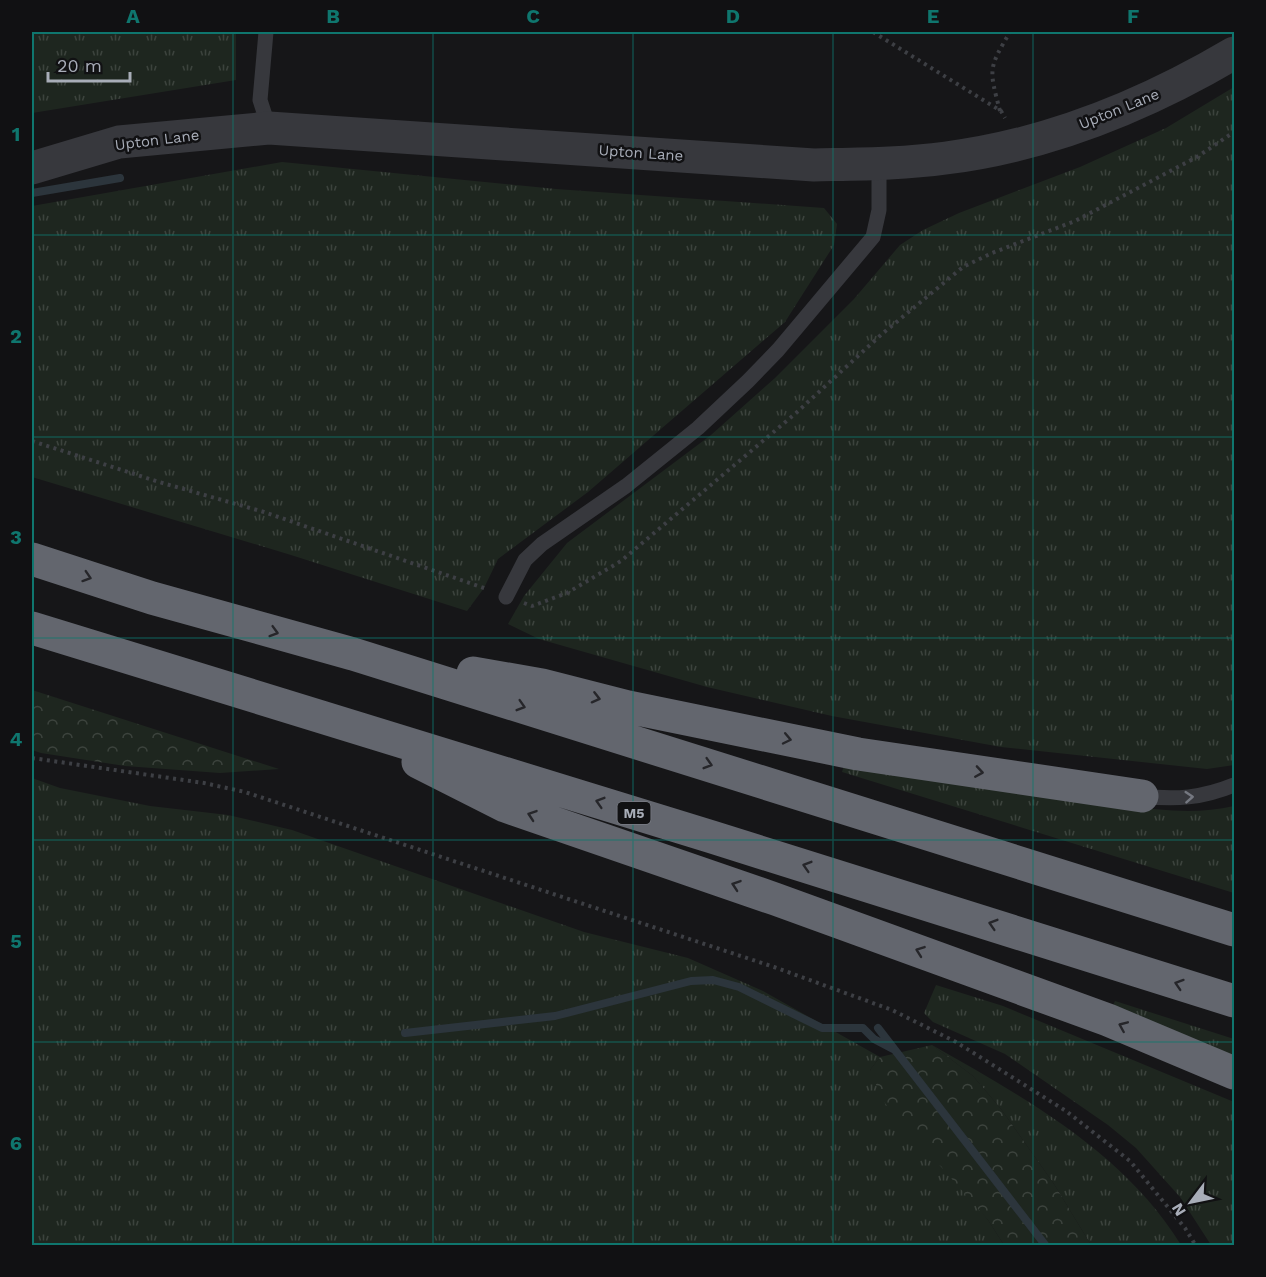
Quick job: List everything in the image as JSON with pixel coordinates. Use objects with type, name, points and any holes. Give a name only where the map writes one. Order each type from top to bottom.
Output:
[{"type":"highway","points":[[32,559],[152,598],[352,654],[1234,930]]},
{"type":"highway","name":"M5","points":[[32,628],[1234,1001]]},
{"type":"highway","points":[[352,654],[542,685],[628,706],[858,753],[1142,796]]},
{"type":"highway","name":"M5","points":[[334,720],[505,806],[775,898],[1108,1020],[1234,1073]]},
{"type":"street","name":"Upton Lane","points":[[32,168],[119,142],[269,128],[814,165],[879,164],[946,158],[1021,144],[1121,110],[1181,83],[1234,53]]},
{"type":"lane","points":[[266,32],[260,100],[269,128]]},
{"type":"lane","points":[[506,597],[525,560],[542,544],[626,486],[698,428],[778,350],[873,237],[879,210],[879,164]]},
{"type":"lane","points":[[1142,796],[1195,797],[1234,785]]},
{"type":"path","points":[[873,32],[1001,111]]},
{"type":"path","points":[[1010,32],[993,60],[992,78],[1001,111],[1021,144]]},
{"type":"path","points":[[32,441],[159,482],[264,512],[532,606],[567,594],[621,561],[796,413],[882,334],[963,267],[992,253],[1075,221],[1197,157],[1234,132]]},
{"type":"path","points":[[32,758],[204,783],[245,792],[774,967],[892,1010],[956,1042],[1066,1111],[1130,1161],[1185,1228],[1196,1245]]},
{"type":"green space","points":[[32,32],[232,32],[236,34],[236,80],[32,113]]},
{"type":"green space","points":[[1234,87],[1234,765],[1207,769],[1001,747],[832,716],[707,687],[539,639],[508,624],[524,596],[567,543],[711,435],[775,378],[854,299],[900,245],[923,230],[959,213],[1080,167],[1166,128]]},
{"type":"green space","points":[[282,162],[556,189],[824,208],[837,224],[834,245],[785,322],[588,492],[498,559],[484,588],[467,611],[32,477],[32,206]]},
{"type":"green space","points":[[32,690],[279,769],[220,773],[125,766],[41,753],[32,750]]},
{"type":"green space","points":[[845,762],[1148,808],[1192,811],[1234,806],[1234,893],[842,772]]},
{"type":"green space","points":[[32,778],[60,788],[150,806],[228,815],[292,830],[584,932],[688,958],[763,991],[880,1057],[870,1070],[988,1220],[1004,1245],[32,1246]]},
{"type":"green space","points":[[936,985],[1003,1006],[1234,1102],[1234,1245],[1211,1245],[1180,1197],[1136,1148],[1108,1125],[1005,1054],[933,1022],[924,1013]]},
{"type":"green space","points":[[1115,1001],[1234,1039],[1234,1062],[1110,1012]]},
{"type":"green space","points":[[932,1045],[1037,1107],[1102,1155],[1158,1212],[1181,1245],[1091,1245],[1054,1184],[1001,1109],[973,1076]]},
{"type":"green space","points":[[932,1045],[973,1076],[1001,1109],[1054,1184],[1091,1245],[1004,1245],[988,1220],[883,1101],[870,1070],[880,1057]]},
{"type":"waterway","points":[[32,193],[120,178]]},
{"type":"waterway","points":[[405,1033],[555,1016],[691,981],[713,980],[739,987],[822,1028],[863,1028],[874,1039],[893,1049]]},
{"type":"waterway","points":[[878,1028],[1046,1246]]}]
